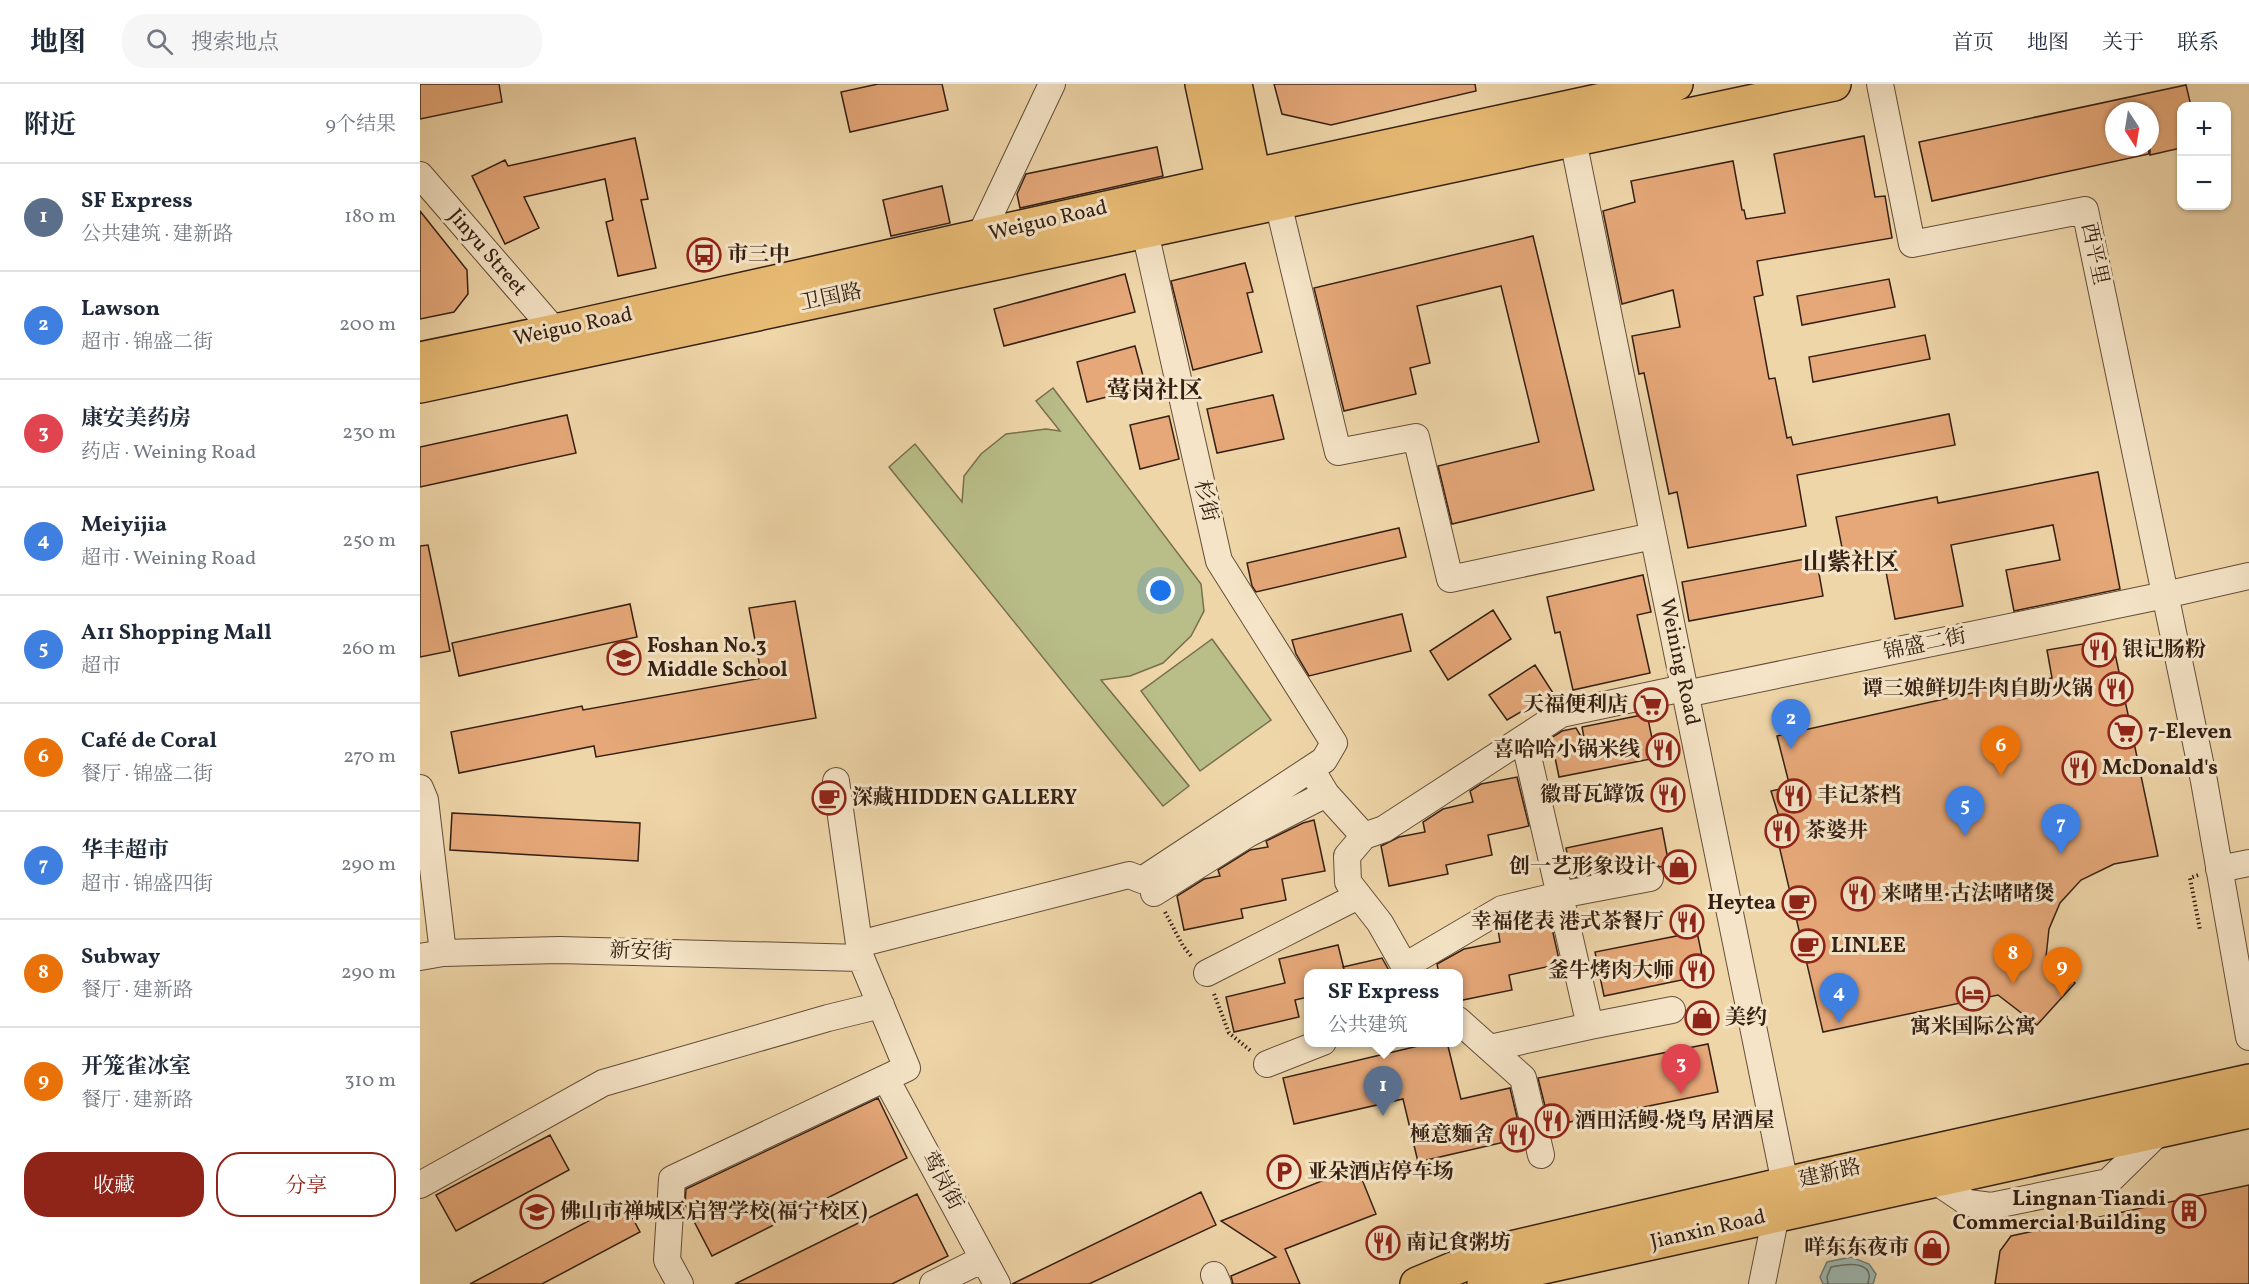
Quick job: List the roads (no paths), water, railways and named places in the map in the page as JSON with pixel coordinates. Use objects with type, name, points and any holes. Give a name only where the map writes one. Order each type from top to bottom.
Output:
[{"type":"main road","points":[[1202,84],[1222,182],[1243,210]]},
{"type":"main road","points":[[1235,84],[1254,176],[1243,210]]},
{"type":"main road","name":"Weiguo Road","points":[[420,359],[1676,84]]},
{"type":"main road","name":"卫国路","points":[[420,386],[1834,84]]},
{"type":"main road","name":"建新路","points":[[1417,1284],[1494,1252],[1780,1199],[2249,1081]]},
{"type":"main road","name":"Jianxin Road","points":[[1484,1284],[1507,1275],[1780,1199],[1934,1180],[2249,1111]]},
{"type":"street","points":[[980,236],[1052,84]]},
{"type":"street","name":"西平里","points":[[1880,84],[1912,244],[2085,210],[2165,595]]},
{"type":"street","name":"Weining Road","points":[[1573,140],[1685,691],[1780,1199]]},
{"type":"street","name":"Jinyu Street","points":[[420,175],[555,331]]},
{"type":"street","points":[[1278,203],[1338,452],[1416,437],[1450,579],[1653,536]]},
{"type":"street","name":"杉街","points":[[1144,232],[1219,561],[1334,743],[1324,760],[1311,769]]},
{"type":"street","name":"锦盛二街","points":[[1364,836],[1384,829],[1561,714],[2165,595],[2249,576]]},
{"type":"street","points":[[2165,595],[2204,781],[2249,1037]]},
{"type":"street","points":[[1524,739],[1590,1026]]},
{"type":"street","points":[[1148,887],[1311,769],[1326,794],[1364,836],[1347,856],[1348,882],[1380,923],[1406,969]]},
{"type":"street","points":[[680,1284],[667,1260],[672,1179],[907,1068],[860,951],[836,781]]},
{"type":"street","points":[[420,788],[425,800],[431,955]]},
{"type":"street","points":[[1148,887],[1326,794]]},
{"type":"street","points":[[2219,869],[2249,863]]},
{"type":"street","name":"新安街","points":[[431,955],[559,950],[860,951],[1129,875],[1148,887]]},
{"type":"street","points":[[1409,969],[1502,909],[1560,895],[1650,878]]},
{"type":"street","points":[[1207,974],[1358,896]]},
{"type":"street","points":[[420,1185],[603,1083],[828,1018],[881,1005]]},
{"type":"street","points":[[1490,1048],[1672,1010]]},
{"type":"street","points":[[1463,1024],[1523,1078],[1540,1155]]},
{"type":"street","points":[[1267,1064],[1310,1047]]},
{"type":"street","name":"莺岗街","points":[[886,1079],[997,1284]]},
{"type":"street","points":[[1762,1284],[1780,1199]]},
{"type":"street","points":[[933,1284],[984,1259]]},
{"type":"water","points":[[1851,1257],[1869,1264],[1876,1274],[1873,1284],[1823,1284],[1820,1277],[1827,1262]]},
{"type":"place","name":"市三中","points":[[704,255]]},
{"type":"place","name":"银记肠粉","points":[[2099,650]]},
{"type":"place","name":"Foshan No.3 Middle School","points":[[624,658]]},
{"type":"place","name":"谭三娘鲜切牛肉自助火锅","points":[[2116,689]]},
{"type":"place","name":"天福便利店","points":[[1651,705]]},
{"type":"place","name":"7-Eleven","points":[[2125,732]]},
{"type":"place","name":"Lawson","points":[[1791,749]]},
{"type":"place","name":"喜哈哈小锅米线","points":[[1663,750]]},
{"type":"place","name":"McDonald's","points":[[2079,768]]},
{"type":"place","name":"Café de Coral","points":[[2001,776]]},
{"type":"place","name":"徽哥瓦罉饭","points":[[1668,795]]},
{"type":"place","name":"丰记茶档","points":[[1794,796]]},
{"type":"place","name":"深藏HIDDEN GALLERY","points":[[829,798]]},
{"type":"place","name":"茶婆井","points":[[1782,831]]},
{"type":"place","name":"A11 Shopping Mall","points":[[1965,836]]},
{"type":"place","name":"华丰超市","points":[[2061,854]]},
{"type":"place","name":"创一艺形象设计","points":[[1679,867]]},
{"type":"place","name":"来啫里·古法啫啫煲","points":[[1858,894]]},
{"type":"place","name":"Heytea","points":[[1799,903]]},
{"type":"place","name":"幸福佬表 港式茶餐厅","points":[[1687,922]]},
{"type":"place","name":"LINLEE","points":[[1808,946]]},
{"type":"place","name":"釜牛烤肉大师","points":[[1697,971]]},
{"type":"place","name":"Subway","points":[[2013,984]]},
{"type":"place","name":"寓米国际公寓","points":[[1973,994]]},
{"type":"place","name":"开笼雀冰室","points":[[2062,997]]},
{"type":"place","name":"美约","points":[[1702,1018]]},
{"type":"place","name":"Meiyijia","points":[[1839,1023]]},
{"type":"place","name":"康安美药房","points":[[1681,1094]]},
{"type":"place","name":"SF Express","points":[[1383,1116]]},
{"type":"place","name":"酒田活鳗·烧鸟 居酒屋","points":[[1552,1121]]},
{"type":"place","name":"極意麵舍","points":[[1517,1135]]},
{"type":"place","name":"亚朵酒店停车场","points":[[1284,1172]]},
{"type":"place","name":"Lingnan Tiandi Commercial Building","points":[[2189,1211]]},
{"type":"place","name":"佛山市禅城区启智学校(福宁校区)","points":[[537,1212]]},
{"type":"place","name":"南记食粥坊","points":[[1383,1243]]},
{"type":"place","name":"咩东东夜市","points":[[1932,1248]]},
{"type":"district","name":"莺岗社区","points":[[1155,392]]},
{"type":"district","name":"山紫社区","points":[[1851,564]]}]
